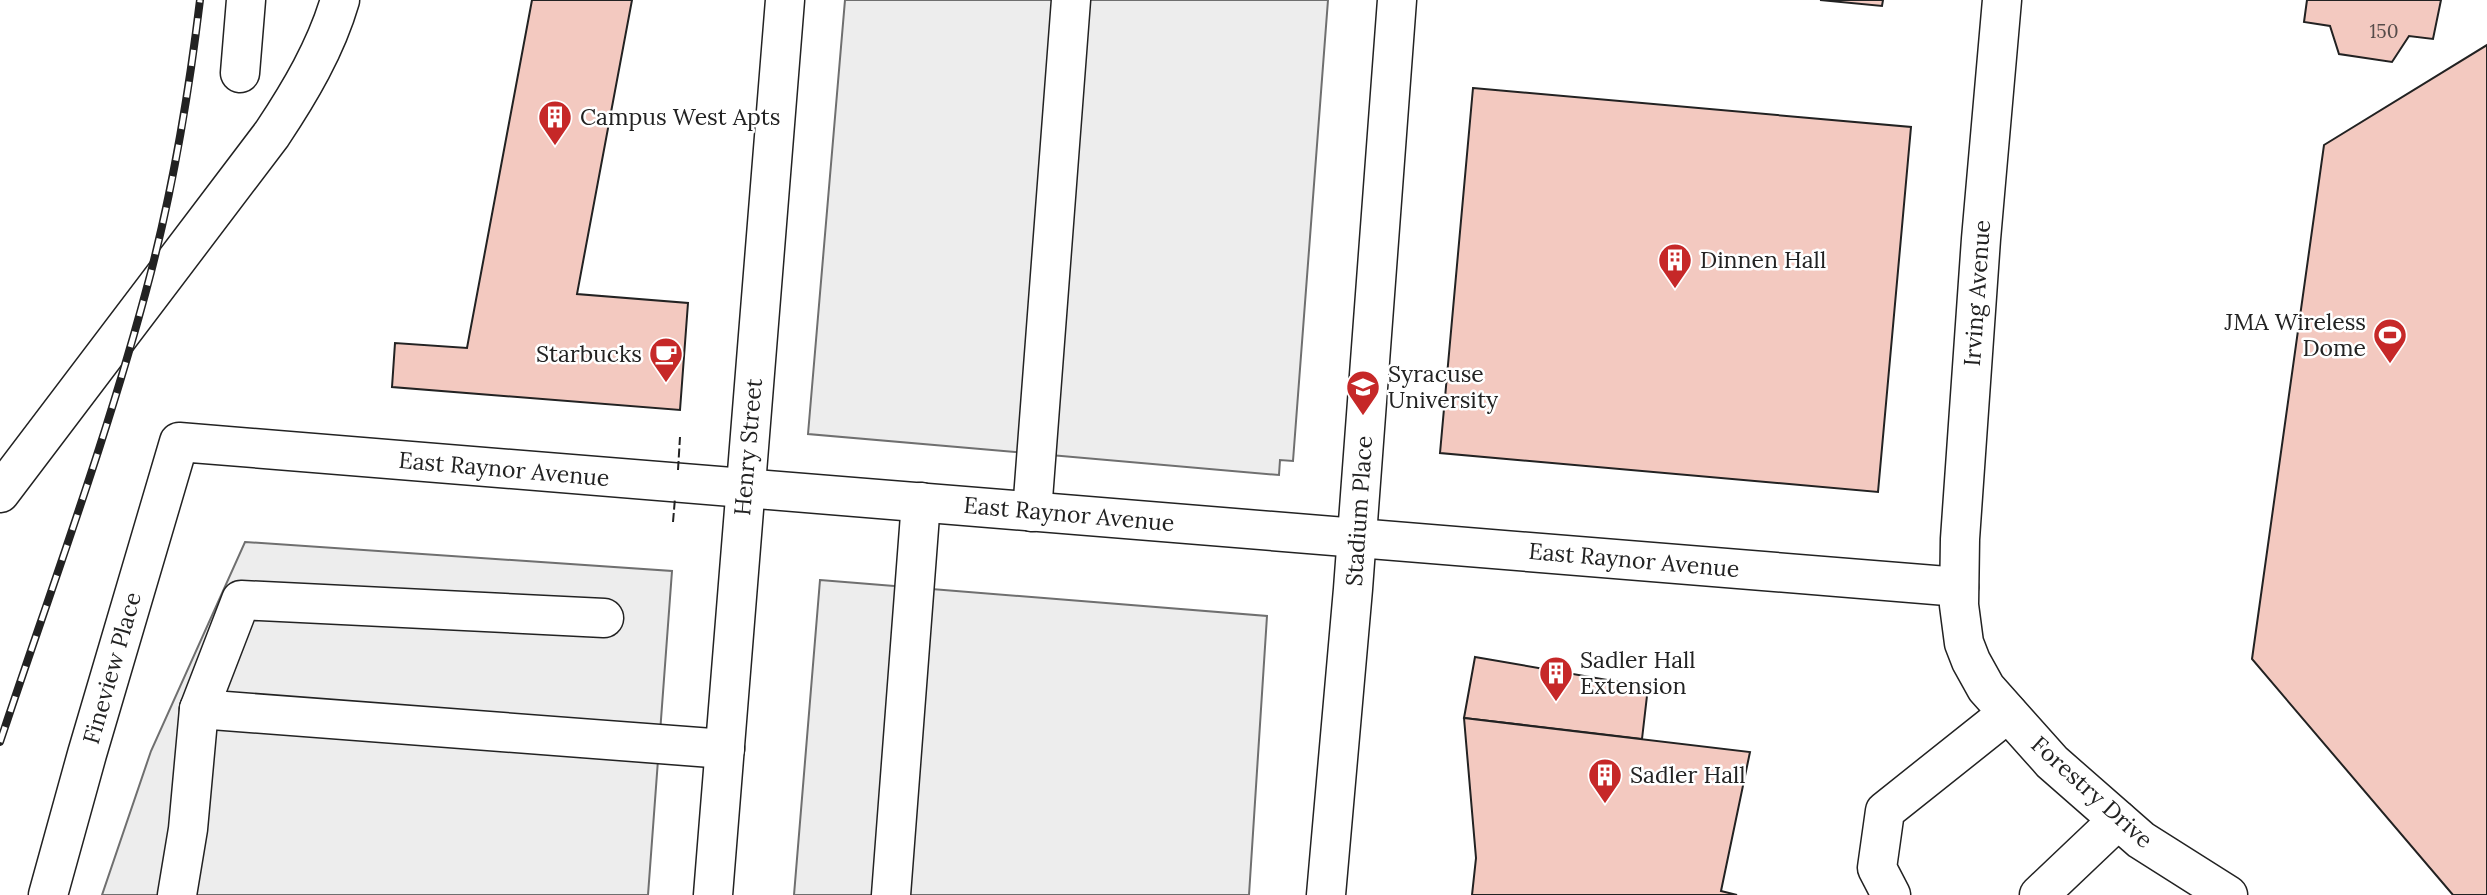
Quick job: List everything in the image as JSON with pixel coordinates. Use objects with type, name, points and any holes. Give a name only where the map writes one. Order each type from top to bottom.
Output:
[{"type":"street","points":[[240,73],[246,0]]},
{"type":"street","points":[[0,493],[272,134],[300,93],[341,0]]},
{"type":"street","name":"Henry Street","points":[[713,895],[785,0]]},
{"type":"street","points":[[1032,512],[1071,0]]},
{"type":"street","name":"Stadium Place","points":[[1326,895],[1357,538],[1397,0]]},
{"type":"street","name":"Irving Avenue","points":[[1959,587],[1981,239],[2002,0]]},
{"type":"street","name":"East Raynor Avenue","points":[[179,442],[1959,587]]},
{"type":"street","name":"Fineview Place","points":[[48,895],[83,765],[179,442]]},
{"type":"street","points":[[891,895],[921,502]]},
{"type":"street","name":"Forestry Drive","points":[[1959,587],[1961,624],[1967,652],[1986,688],[2052,762],[2141,840],[2228,895]]},
{"type":"street","points":[[177,895],[188,829],[199,709],[241,600],[604,618]]},
{"type":"street","points":[[199,709],[724,749]]},
{"type":"street","points":[[1891,895],[1877,868],[1885,811],[2008,713]]},
{"type":"street","points":[[2040,895],[2118,820]]},
{"type":"shaded area","points":[[845,0],[1328,0],[1293,461],[1280,460],[1279,475],[808,434]]},
{"type":"shaded area","points":[[245,542],[672,571],[648,895],[102,895],[151,751]]},
{"type":"shaded area","points":[[820,580],[1267,616],[1249,895],[794,895]]},
{"type":"building","name":"Campus West Apts","points":[[532,0],[632,0],[577,294],[688,303],[680,410],[392,387],[395,343],[467,348]]},
{"type":"building","points":[[1820,0],[1883,0],[1882,6]]},
{"type":"building","points":[[2307,0],[2441,0],[2433,39],[2409,36],[2392,62],[2339,54],[2330,26],[2304,22]]},
{"type":"building","name":"JMA Wireless Dome","points":[[2487,45],[2487,895],[2453,895],[2252,659],[2324,145]]},
{"type":"building","name":"Dinnen Hall","points":[[1473,88],[1911,127],[1878,492],[1440,453]]},
{"type":"building","name":"Sadler Hall Extension","points":[[1475,657],[1648,687],[1642,739],[1464,718]]},
{"type":"building","name":"Sadler Hall","points":[[1464,718],[1750,752],[1721,891],[1737,895],[1472,895],[1476,858]]},
{"type":"railway","points":[[0,742],[99,449],[151,272],[180,137],[200,0]]},
{"type":"fence","points":[[678,470],[680,437]]},
{"type":"fence","points":[[673,522],[675,498]]},
{"type":"place","name":"Campus West Apts","points":[[555,147]]},
{"type":"place","name":"Dinnen Hall","points":[[1675,290]]},
{"type":"place","name":"JMA Wireless Dome","points":[[2390,365]]},
{"type":"place","name":"Starbucks","points":[[666,384]]},
{"type":"place","name":"Syracuse University","points":[[1363,417]]},
{"type":"place","name":"Sadler Hall Extension","points":[[1556,703]]},
{"type":"place","name":"Sadler Hall","points":[[1605,805]]}]
